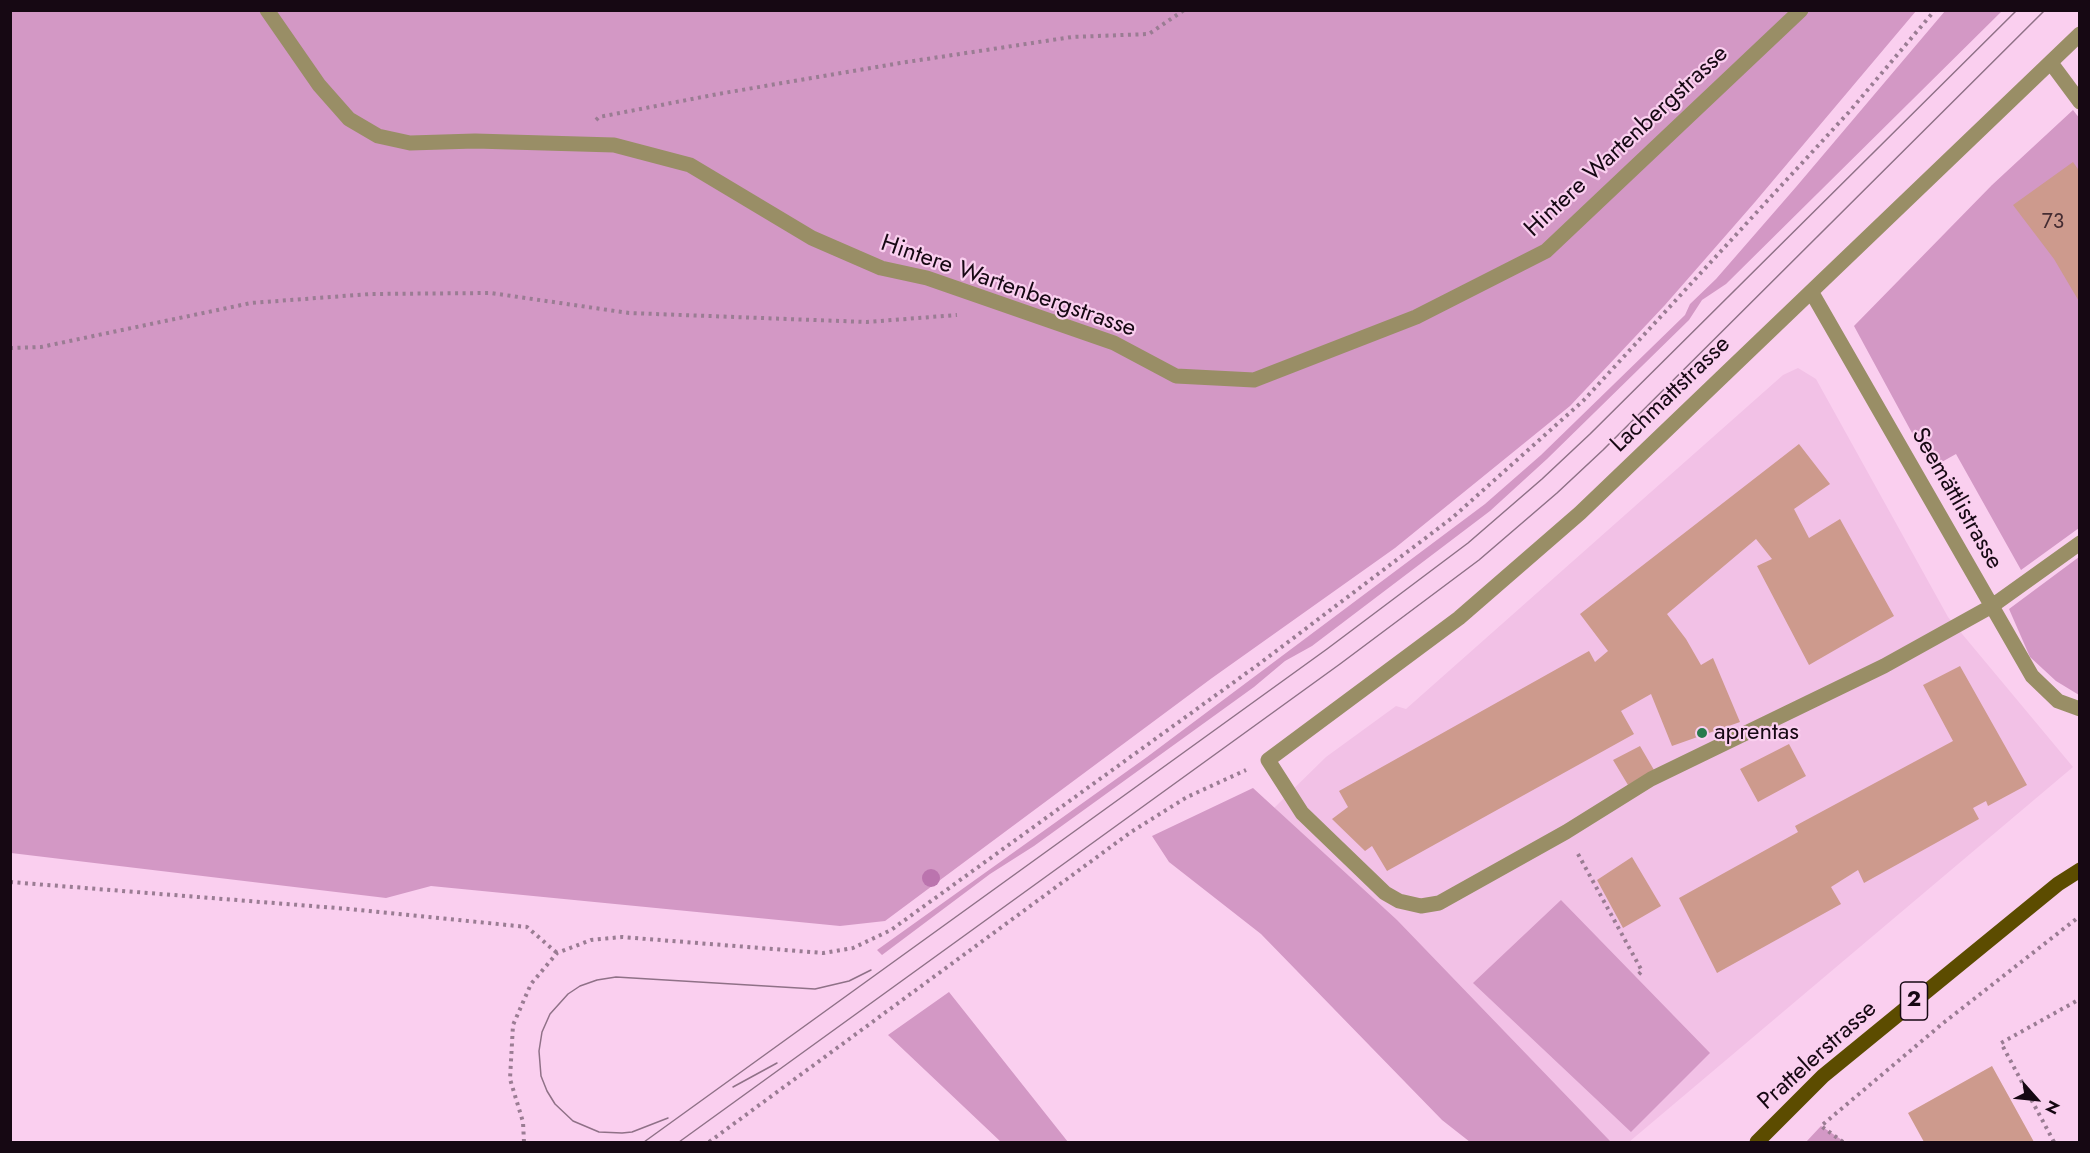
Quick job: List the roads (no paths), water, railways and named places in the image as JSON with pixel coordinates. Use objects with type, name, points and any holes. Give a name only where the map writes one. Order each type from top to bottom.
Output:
[{"type":"main road","name":"Prattelerstrasse","points":[[1757,1143],[1823,1076],[2058,884],[2079,870]]},
{"type":"street","name":"Hintere Wartenbergstrasse","points":[[267,10],[326,94],[349,119],[378,136],[410,143],[475,141],[614,145],[690,165],[812,238],[880,268],[927,278],[1114,343],[1176,376],[1254,381],[1416,317],[1546,251],[1801,10]]},
{"type":"street","name":"Lachmattstrasse","points":[[1992,606],[1884,666],[1651,779],[1566,832],[1439,903],[1421,906],[1399,901],[1385,893],[1302,813],[1268,760],[1459,618],[1580,513],[2079,36]]},
{"type":"street","points":[[2051,63],[2079,102]]},
{"type":"street","name":"Seemättlistrasse","points":[[1812,293],[2032,676],[2058,701],[2079,709]]},
{"type":"street","points":[[1992,606],[2079,543]]},
{"type":"tram line","points":[[644,1142],[1327,649],[1468,543],[1590,434],[2017,10]]},
{"type":"tram line","points":[[679,1142],[1340,664],[1479,560],[1603,450],[2045,10]]},
{"type":"tram line","points":[[668,1118],[632,1132],[599,1132],[573,1121],[555,1104],[541,1076],[539,1051],[542,1032],[550,1014],[568,994],[580,986],[616,977],[815,989],[849,981],[871,970]]},
{"type":"tram line","points":[[733,1087],[777,1063]]},
{"type":"place","name":"aprentas","points":[[1702,733]]}]
